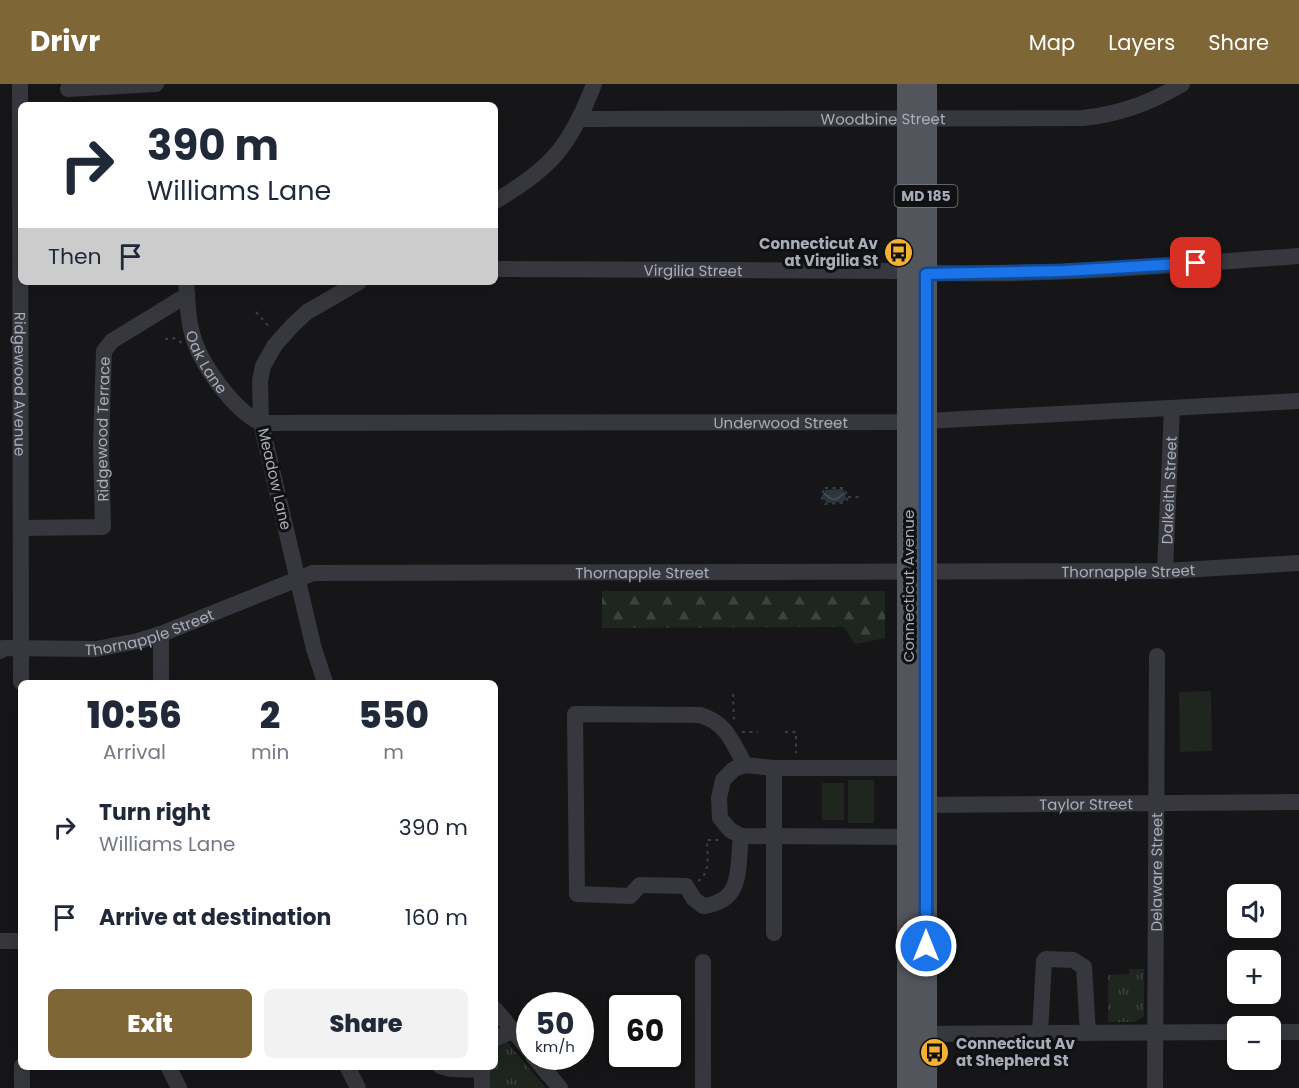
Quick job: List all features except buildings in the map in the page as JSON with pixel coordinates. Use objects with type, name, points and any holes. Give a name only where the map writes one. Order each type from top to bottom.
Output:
[{"type":"main road","name":"Connecticut Avenue","points":[[908,84],[917,119],[917,1034],[909,1088]]},
{"type":"main road","name":"Connecticut Avenue","points":[[917,119],[926,84]]},
{"type":"main road","name":"Connecticut Avenue","points":[[917,1034],[926,1088]]},
{"type":"street","name":"Ridgewood Avenue","points":[[20,84],[20,102]]},
{"type":"street","points":[[66,86],[156,84]]},
{"type":"street","points":[[498,199],[540,172],[555,156],[579,119],[594,84]]},
{"type":"street","name":"Woodbine Street","points":[[579,119],[1083,118],[1107,116],[1132,109],[1155,100],[1182,84]]},
{"type":"street","points":[[66,86],[76,102]]},
{"type":"street","name":"Virgilia Street","points":[[498,269],[917,273],[1064,271],[1299,256]]},
{"type":"street","name":"Ridgewood Avenue","points":[[20,285],[21,680]]},
{"type":"street","name":"Meadow Lane","points":[[324,680],[314,649],[261,423],[260,381],[264,366],[275,345],[307,312],[353,285]]},
{"type":"street","name":"Ridgewood Terrace","points":[[21,528],[103,527],[101,444],[104,351],[112,341],[186,288]]},
{"type":"street","name":"Oak Lane","points":[[186,288],[192,334],[214,377],[240,411],[261,423]]},
{"type":"street","name":"Underwood Street","points":[[261,423],[917,422],[1299,401]]},
{"type":"street","name":"Dalkeith Street","points":[[1165,572],[1172,408]]},
{"type":"street","name":"Thornapple Street","points":[[0,651],[3,648],[96,649],[138,641],[161,634],[313,573],[1165,572],[1299,563]]},
{"type":"street","points":[[161,634],[161,680]]},
{"type":"street","name":"Delaware Street","points":[[1155,1088],[1156,656]]},
{"type":"street","points":[[741,836],[735,887],[728,898],[716,904],[703,906],[694,899],[686,886],[640,885],[630,896],[577,894],[575,714],[700,715],[721,724],[745,765]]},
{"type":"street","points":[[917,768],[774,768],[745,765],[734,769],[723,780],[718,798],[720,818],[730,830],[741,836],[917,837]]},
{"type":"street","points":[[774,768],[774,933]]},
{"type":"street","name":"Taylor Street","points":[[917,805],[1299,802]]},
{"type":"street","points":[[0,941],[18,941]]},
{"type":"street","points":[[1040,1033],[1044,961],[1046,959],[1073,960],[1084,967],[1088,1033]]},
{"type":"street","points":[[703,962],[703,1088]]},
{"type":"street","points":[[498,1013],[516,1035]]},
{"type":"street","points":[[498,1038],[512,1031]]},
{"type":"street","points":[[917,1034],[1227,1032]]},
{"type":"street","points":[[1281,1032],[1299,1032]]},
{"type":"street","points":[[22,1070],[22,1088]]},
{"type":"street","points":[[170,1070],[179,1088]]},
{"type":"street","points":[[349,1070],[358,1088]]},
{"type":"street","points":[[482,1070],[482,1088]]},
{"type":"street","points":[[545,1070],[560,1088]]},
{"type":"path","points":[[256,312],[271,329]]},
{"type":"path","points":[[825,488],[844,488],[848,497],[844,503],[825,504],[821,496],[825,488]]},
{"type":"path","points":[[848,497],[860,497]]},
{"type":"path","points":[[733,694],[734,722]]},
{"type":"path","points":[[734,731],[759,732]]},
{"type":"path","points":[[785,732],[796,732],[795,768]]},
{"type":"path","points":[[698,887],[698,880],[707,872],[707,840],[720,840],[720,829]]},
{"type":"green space","points":[[602,591],[885,591],[885,638],[855,644],[844,627],[602,628]]},
{"type":"green space","points":[[1211,691],[1212,751],[1180,752],[1179,692]]},
{"type":"green space","points":[[848,780],[874,780],[874,823],[848,823]]},
{"type":"green space","points":[[822,783],[844,783],[844,820],[822,820]]},
{"type":"green space","points":[[1129,969],[1144,969],[1144,1016],[1135,1022],[1108,1022],[1108,975],[1129,974]]},
{"type":"green space","points":[[507,1042],[516,1053],[516,1070],[531,1070],[546,1088],[489,1088],[490,1070],[498,1070],[498,1048]]},
{"type":"water","points":[[843,489],[846,498],[843,502],[827,503],[822,496],[826,490]]},
{"type":"place","name":"Connecticut Av at Virgilia St","points":[[899,252]]},
{"type":"place","name":"Connecticut Av at Shepherd St","points":[[935,1052]]},
{"type":"route","points":[[926,946],[926,274],[1015,273],[1196,263]]}]
